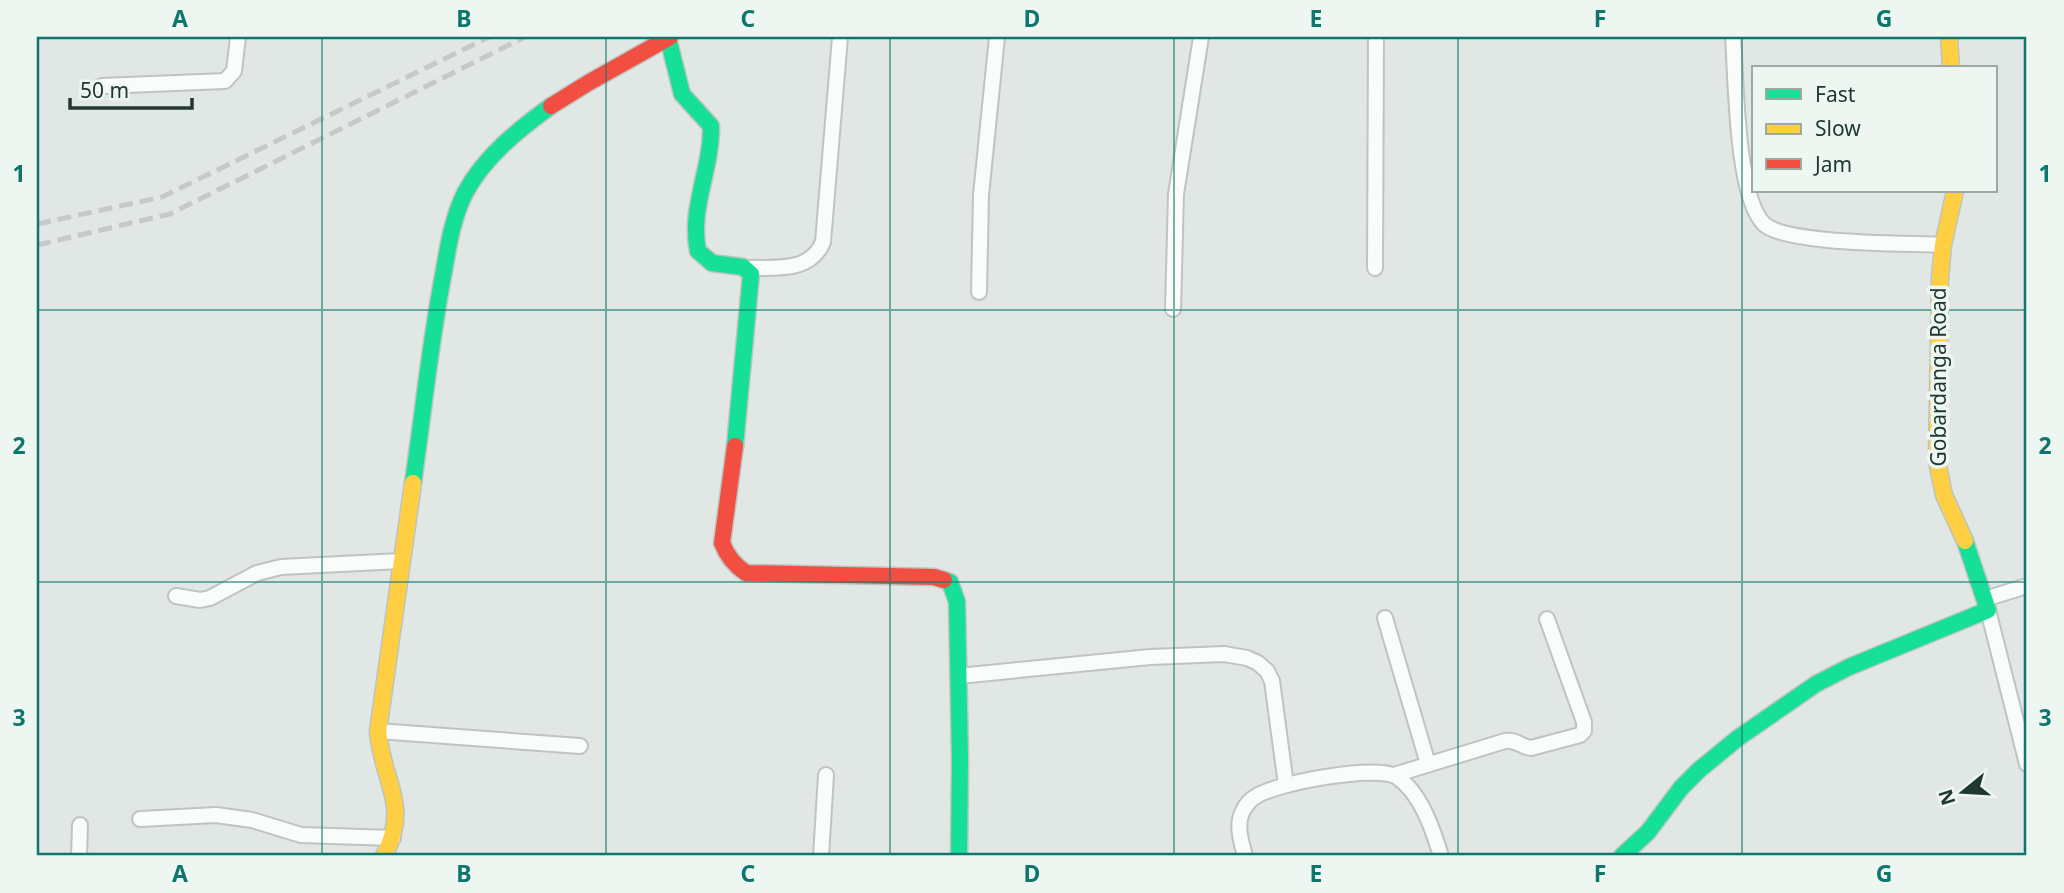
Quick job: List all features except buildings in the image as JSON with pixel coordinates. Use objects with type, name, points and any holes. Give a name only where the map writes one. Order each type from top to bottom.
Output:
[{"type":"street","points":[[102,86],[225,81],[234,71],[238,37]]},
{"type":"street","points":[[384,856],[393,838],[396,824],[395,806],[380,755],[378,731],[436,310],[450,235],[469,186],[506,141],[526,123],[580,88],[669,37],[682,94],[711,127],[711,143],[695,230],[698,251],[714,264],[742,265],[748,268],[801,264],[818,252],[822,242],[840,37]]},
{"type":"street","points":[[979,292],[981,195],[997,37]]},
{"type":"street","points":[[1173,309],[1176,194],[1201,37]]},
{"type":"street","points":[[1375,268],[1376,37]]},
{"type":"street","points":[[1733,37],[1744,176],[1753,206],[1764,224],[1780,233],[1810,238],[1943,245]]},
{"type":"street","points":[[1949,37],[1951,66]]},
{"type":"street","name":"Gobardanga Road","points":[[1955,192],[1943,245],[1940,278],[1938,477],[1987,604]]},
{"type":"street","points":[[748,268],[751,282],[722,543],[726,554],[746,573],[934,577],[950,582],[957,601],[959,856]]},
{"type":"street","points":[[176,596],[200,600],[210,598],[257,573],[281,567],[401,561]]},
{"type":"street","points":[[1622,856],[1648,832],[1681,788],[1699,770],[1738,738],[1816,684],[2027,586]]},
{"type":"street","points":[[1987,604],[2027,764]]},
{"type":"street","points":[[1385,618],[1428,764]]},
{"type":"street","points":[[1394,775],[1505,741],[1512,740],[1525,748],[1538,748],[1580,735],[1584,731],[1584,722],[1547,619]]},
{"type":"street","points":[[959,676],[1150,657],[1224,654],[1247,658],[1267,671],[1272,681],[1286,785]]},
{"type":"street","points":[[378,731],[580,746]]},
{"type":"street","points":[[1245,856],[1239,822],[1244,809],[1255,797],[1286,785],[1376,771],[1394,775],[1407,785],[1422,808],[1441,856]]},
{"type":"street","points":[[821,856],[827,775]]},
{"type":"street","points":[[140,819],[216,815],[252,820],[301,835],[393,838]]},
{"type":"street","points":[[79,856],[80,825]]},
{"type":"railway","points":[[37,224],[162,197],[489,37]]},
{"type":"railway","points":[[37,245],[170,214],[525,37]]},
{"type":"traffic: fast","points":[[668,38],[682,94],[711,126],[708,158],[696,219],[698,251],[712,263],[743,267],[751,274],[735,446]]},
{"type":"traffic: fast","points":[[413,483],[438,302],[457,213],[465,193],[482,167],[515,134],[551,106]]},
{"type":"traffic: fast","points":[[1622,856],[1648,832],[1681,788],[1699,770],[1738,738],[1816,684],[1849,667],[1988,610],[1965,541]]},
{"type":"traffic: fast","points":[[944,580],[950,582],[957,602],[959,856]]},
{"type":"traffic: slow","points":[[1949,37],[1951,66]]},
{"type":"traffic: slow","points":[[1955,192],[1943,245],[1940,278],[1937,461],[1944,495],[1965,541]]},
{"type":"traffic: slow","points":[[384,856],[392,838],[395,807],[378,731],[413,483]]},
{"type":"traffic: jam","points":[[551,106],[670,37]]},
{"type":"traffic: jam","points":[[735,446],[722,543],[731,560],[746,573],[934,577],[944,580]]}]
